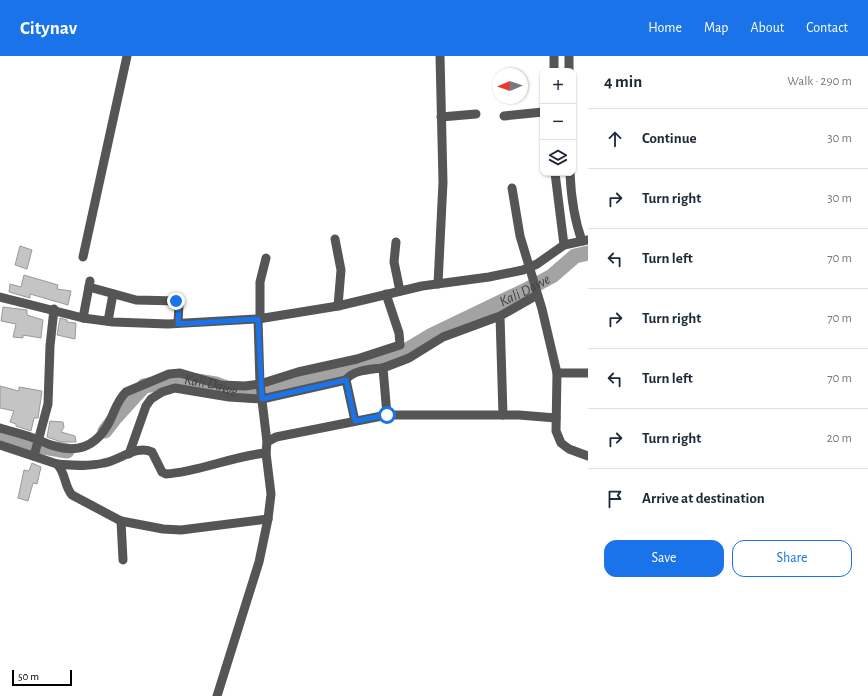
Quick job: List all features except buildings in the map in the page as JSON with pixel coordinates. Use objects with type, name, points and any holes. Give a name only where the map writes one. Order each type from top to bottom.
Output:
[{"type":"street","points":[[82,257],[127,56]]},
{"type":"street","points":[[438,284],[443,182],[440,56]]},
{"type":"street","points":[[554,56],[554,68]]},
{"type":"street","points":[[569,56],[569,68]]},
{"type":"street","points":[[504,116],[540,112]]},
{"type":"street","points":[[441,117],[476,114]]},
{"type":"street","points":[[555,176],[564,245]]},
{"type":"street","points":[[0,298],[54,309],[83,318],[108,321],[178,324],[259,319],[338,306],[386,294],[438,284],[530,272],[564,245],[585,240],[577,227],[571,197],[570,176]]},
{"type":"street","points":[[512,188],[516,217],[530,272],[542,309],[557,373],[556,431],[561,443],[568,449],[588,456]]},
{"type":"street","points":[[335,240],[341,270],[338,306]]},
{"type":"street","points":[[396,242],[394,262],[400,291]]},
{"type":"street","points":[[217,696],[259,562],[268,519],[270,494],[266,453],[267,442],[261,392],[259,319],[260,282],[266,258]]},
{"type":"street","points":[[83,318],[89,284],[113,294],[136,300],[177,301],[179,304],[178,324]]},
{"type":"street","points":[[129,454],[146,406],[151,399],[162,392],[175,388],[229,397],[346,380],[350,376],[364,371],[382,368],[409,358],[443,337],[500,316],[537,293]]},
{"type":"street","points":[[108,321],[113,294]]},
{"type":"street","points":[[0,445],[36,448],[50,446],[70,450],[94,443],[107,427],[119,402],[126,392],[169,374],[180,373],[220,385],[245,386],[261,392],[298,372],[358,360],[400,345],[399,333],[386,294]]},
{"type":"street","points":[[36,448],[48,404],[50,346],[54,309]]},
{"type":"street","points":[[500,316],[503,415]]},
{"type":"street","points":[[382,368],[387,415]]},
{"type":"street","points":[[557,373],[588,372]]},
{"type":"street","points":[[346,380],[355,421]]},
{"type":"street","points":[[267,442],[276,437],[387,415],[503,415],[556,418]]},
{"type":"street","points":[[0,428],[36,448],[57,464],[63,471],[67,487],[72,495],[121,521],[163,529],[180,530],[268,519]]},
{"type":"street","points":[[57,464],[84,466],[105,463],[129,454],[149,450],[155,456],[162,472],[166,474],[209,466],[236,457],[266,453]]},
{"type":"street","points":[[121,521],[123,560]]},
{"type":"waterway","name":"Kali Dawe","points":[[105,431],[144,386],[184,379],[216,384],[239,393],[263,393],[325,375],[372,364],[402,353],[432,335],[552,276],[575,256],[588,253]]},
{"type":"waterway","name":"Kali Dawe","points":[[0,435],[32,445],[67,451]]},
{"type":"route","points":[[176,301],[179,304],[178,324],[258,319],[260,384],[262,399],[346,380],[355,421],[387,415]]}]
